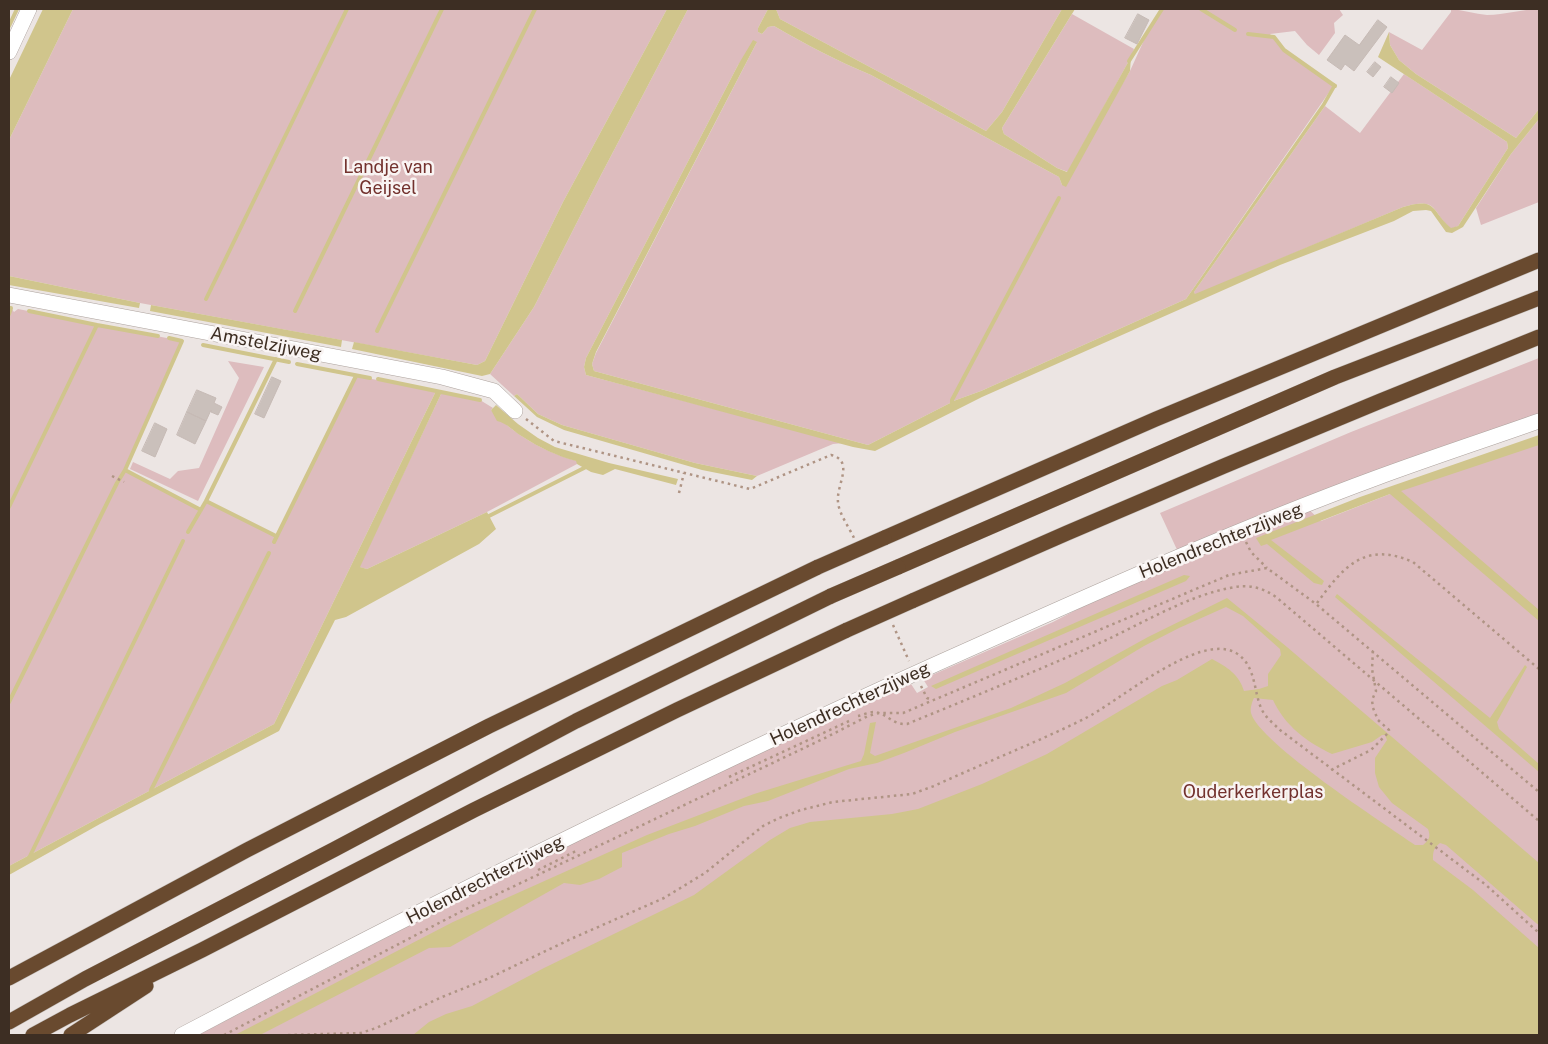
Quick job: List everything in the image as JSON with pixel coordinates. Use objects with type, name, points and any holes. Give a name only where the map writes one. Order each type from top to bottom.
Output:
[{"type":"highway","points":[[9,978],[247,850],[472,735],[818,567],[1156,418],[1539,260]]},
{"type":"highway","points":[[9,1022],[85,979],[576,721],[831,596],[1335,377],[1539,298]]},
{"type":"highway","points":[[33,1035],[474,810],[677,710],[847,630],[1042,544],[1318,427],[1539,337]]},
{"type":"highway","points":[[71,1035],[202,950]]},
{"type":"street","points":[[9,52],[29,9]]},
{"type":"street","name":"Amstelzijweg","points":[[9,295],[442,377],[494,391],[515,411]]},
{"type":"street","name":"Holendrechterzijweg","points":[[182,1035],[490,876],[742,753],[915,674],[1066,606],[1241,532],[1376,478],[1539,422]]},
{"type":"path","points":[[515,411],[554,441],[750,489],[831,455],[837,456],[844,466],[837,500],[839,509],[856,542]]},
{"type":"path","points":[[679,493],[684,472]]},
{"type":"path","points":[[112,476],[124,482]]},
{"type":"path","points":[[1241,532],[1252,552],[1268,568],[1373,650],[1539,792]]},
{"type":"path","points":[[1316,604],[1339,575],[1362,558],[1376,554],[1399,556],[1413,562],[1539,669]]},
{"type":"path","points":[[857,717],[872,712],[903,713],[926,705],[932,700],[939,699],[1229,575],[1268,568]]},
{"type":"path","points":[[224,1035],[464,910],[868,716],[879,713],[900,725],[907,724],[1084,649],[1204,595],[1230,588],[1248,586],[1265,589],[1276,597],[1539,821]]},
{"type":"path","points":[[892,622],[927,698],[932,700]]},
{"type":"path","points":[[288,1035],[355,1034],[376,1028],[664,898],[706,873],[763,826],[779,818],[833,802],[912,794],[934,786],[1087,718],[1140,682],[1176,663],[1212,649],[1223,648],[1242,657],[1248,666],[1257,689],[1258,699],[1263,711],[1280,730],[1486,885],[1539,933]]},
{"type":"path","points":[[1332,770],[1371,750],[1389,732],[1378,720],[1373,708],[1372,700],[1376,691],[1372,669],[1373,650]]},
{"type":"path","points":[[728,777],[849,720]]},
{"type":"path","points":[[536,870],[583,847]]},
{"type":"path","points":[[412,932],[528,874]]},
{"type":"path","points":[[220,1032],[226,1029]]},
{"type":"green space","name":"Landje van Geijsel","points":[[73,9],[667,9],[563,202],[485,361],[477,365],[140,303],[9,276],[9,140]]},
{"type":"green space","points":[[688,9],[768,9],[758,28],[758,32],[762,34],[768,27],[774,26],[821,52],[871,75],[1059,177],[1062,185],[1130,71],[1160,9],[1339,9],[1343,15],[1334,23],[1335,33],[1319,55],[1295,31],[1270,34],[1289,55],[1332,85],[1332,88],[1186,299],[981,391],[956,400],[868,445],[594,371],[592,364],[757,42],[738,65],[586,358],[584,367],[586,375],[843,443],[833,444],[757,476],[695,463],[562,425],[538,414],[517,394],[514,396],[490,374],[534,307]]},
{"type":"green space","points":[[776,9],[1062,9],[1002,112],[986,131],[780,19]]},
{"type":"green space","points":[[1451,9],[1487,15],[1539,9],[1539,109],[1516,138],[1416,74],[1399,60],[1390,45],[1389,32],[1422,50],[1451,12]]},
{"type":"green space","points":[[1072,14],[1134,49],[1068,172],[1057,168],[1004,134],[1002,128]]},
{"type":"green space","points":[[1404,74],[1507,142],[1508,148],[1458,226],[1451,229],[1433,207],[1428,205],[1415,204],[1403,207],[1195,295],[1194,292],[1325,106],[1360,133]]},
{"type":"green space","points":[[1539,119],[1539,202],[1481,225],[1476,208],[1511,154]]},
{"type":"green space","points":[[11,308],[14,312],[18,309],[182,341],[126,470],[201,510],[206,501],[276,536],[356,376],[436,391],[274,724],[9,866],[9,314]]},
{"type":"green space","name":"Ouderkerkerplas","points":[[1539,358],[1539,418],[1303,504],[1321,521],[1390,494],[1539,442],[1539,1035],[198,1035],[511,873],[779,743],[911,684],[917,693],[928,687],[923,679],[1053,622],[1193,549],[1179,554],[1160,513],[1351,432]]},
{"type":"green space","points":[[228,361],[264,367],[198,501],[130,469],[133,462],[170,479],[178,471],[199,468],[239,378]]},
{"type":"green space","points":[[442,392],[480,400],[493,408],[491,410],[500,419],[530,442],[553,453],[577,461],[577,464],[487,512],[367,569],[359,567]]},
{"type":"shaded area","points":[[43,9],[73,9],[9,140],[9,80]]},
{"type":"shaded area","points":[[667,9],[688,9],[534,307],[490,374],[482,376],[352,349],[354,342],[477,365],[485,361],[563,202]]},
{"type":"shaded area","points":[[768,9],[776,9],[780,19],[986,131],[1002,112],[1062,9],[1075,9],[1002,128],[1004,134],[1057,168],[1067,172],[1131,57],[1130,71],[1066,187],[1062,185],[1059,177],[871,75],[821,52],[774,26],[768,27],[762,34],[758,32],[758,28]]},
{"type":"shaded area","points":[[1389,32],[1390,45],[1399,60],[1416,74],[1516,138],[1539,109],[1539,119],[1511,154],[1463,227],[1452,233],[1446,232],[1431,211],[1413,211],[1394,221],[1280,265],[982,397],[875,451],[853,447],[586,375],[584,367],[586,358],[738,65],[753,40],[757,42],[596,352],[592,364],[594,371],[868,445],[956,400],[981,391],[1186,299],[1322,104],[1334,83],[1337,85],[1325,106],[1194,292],[1195,294],[1414,204],[1432,207],[1451,228],[1458,226],[1508,148],[1507,142],[1378,57]]},
{"type":"shaded area","points":[[9,276],[140,303],[139,308],[9,285]]},
{"type":"shaded area","points":[[151,305],[342,340],[341,347],[150,311]]},
{"type":"shaded area","points":[[436,391],[442,392],[360,567],[367,569],[487,512],[496,529],[479,544],[346,617],[335,620],[279,731],[100,824],[9,875],[9,866],[274,724]]},
{"type":"shaded area","points":[[517,394],[538,414],[562,425],[695,463],[757,476],[752,480],[702,470],[564,430],[537,417],[514,396]]},
{"type":"shaded area","points":[[496,405],[518,424],[555,447],[609,463],[678,479],[676,485],[615,469],[603,475],[591,472],[577,464],[576,461],[542,448],[497,421],[491,410]]},
{"type":"shaded area","points":[[1539,435],[1539,445],[1401,491],[1539,610],[1539,621],[1390,494],[1271,540],[1324,581],[1322,585],[1314,583],[1267,544],[1261,546],[1256,538],[1360,497]]},
{"type":"shaded area","points":[[1184,575],[1190,576],[1186,581],[936,689],[931,686]]},
{"type":"shaded area","points":[[1337,594],[1490,718],[1525,665],[1527,667],[1497,722],[1499,729],[1539,764],[1539,772],[1335,597]]},
{"type":"shaded area","name":"Ouderkerkerplas","points":[[1227,598],[1539,863],[1539,925],[1446,845],[1440,843],[1433,855],[1433,860],[1473,890],[1539,948],[1539,1035],[413,1035],[429,1022],[446,1014],[472,1006],[544,968],[694,895],[770,840],[790,828],[810,822],[892,814],[918,809],[982,784],[1047,754],[1162,686],[1177,680],[1212,659],[1236,676],[1244,691],[1268,686],[1268,674],[1281,655],[1280,649],[1243,616],[1226,607],[1144,646],[1066,693],[955,732],[877,763],[849,769],[768,801],[744,806],[622,853],[622,867],[599,879],[580,885],[564,883],[450,947],[429,948],[260,1035],[235,1035],[453,922],[647,835],[754,794],[861,761],[870,723],[876,722],[870,753],[875,756],[1011,708],[1065,683],[1148,637]],"holes":[[[1254,698],[1273,700],[1290,725],[1314,744],[1332,754],[1372,742],[1385,735],[1387,740],[1375,758],[1375,773],[1379,787],[1392,803],[1428,829],[1429,838],[1427,842],[1423,845],[1415,845],[1352,802],[1298,762],[1276,743],[1259,726],[1251,713],[1251,705]]]},
{"type":"building","points":[[1138,14],[1149,20],[1137,44],[1125,38]]},
{"type":"building","points":[[1378,20],[1387,27],[1354,71],[1345,64],[1341,70],[1327,60],[1345,35],[1359,45]]},
{"type":"building","points":[[1375,62],[1381,67],[1373,77],[1367,72]]},
{"type":"building","points":[[1391,77],[1399,83],[1392,93],[1384,87]]},
{"type":"building","points":[[272,377],[281,381],[264,418],[255,414]]},
{"type":"building","points":[[197,390],[216,398],[214,403],[222,407],[218,415],[211,412],[211,410],[206,421],[187,412]]},
{"type":"building","points":[[187,412],[206,421],[195,444],[177,435]]},
{"type":"building","points":[[155,423],[167,429],[155,457],[142,451]]},
{"type":"waterway","points":[[9,26],[17,9]]},
{"type":"waterway","points":[[206,299],[347,9]]},
{"type":"waterway","points":[[295,311],[442,9]]},
{"type":"waterway","points":[[377,331],[535,9]]},
{"type":"waterway","points":[[1129,61],[1162,9]]},
{"type":"waterway","points":[[1201,9],[1235,30]]},
{"type":"waterway","points":[[1248,34],[1274,37],[1284,50],[1335,86]]},
{"type":"waterway","points":[[952,407],[952,400],[1059,198]]},
{"type":"waterway","points":[[9,308],[11,308],[9,314]]},
{"type":"waterway","points":[[9,507],[97,325],[29,311]]},
{"type":"waterway","points":[[97,325],[158,336]]},
{"type":"waterway","points":[[9,702],[125,470],[182,341],[169,338]]},
{"type":"waterway","points":[[203,345],[289,362]]},
{"type":"waterway","points":[[188,532],[206,501],[276,359]]},
{"type":"waterway","points":[[297,364],[370,378]]},
{"type":"waterway","points":[[274,542],[356,376]]},
{"type":"waterway","points":[[378,379],[480,400]]},
{"type":"waterway","points":[[485,518],[588,466]]},
{"type":"waterway","points":[[125,470],[201,510]]},
{"type":"waterway","points":[[206,501],[276,536]]},
{"type":"waterway","points":[[29,858],[183,541]]},
{"type":"waterway","points":[[151,790],[269,553]]}]
